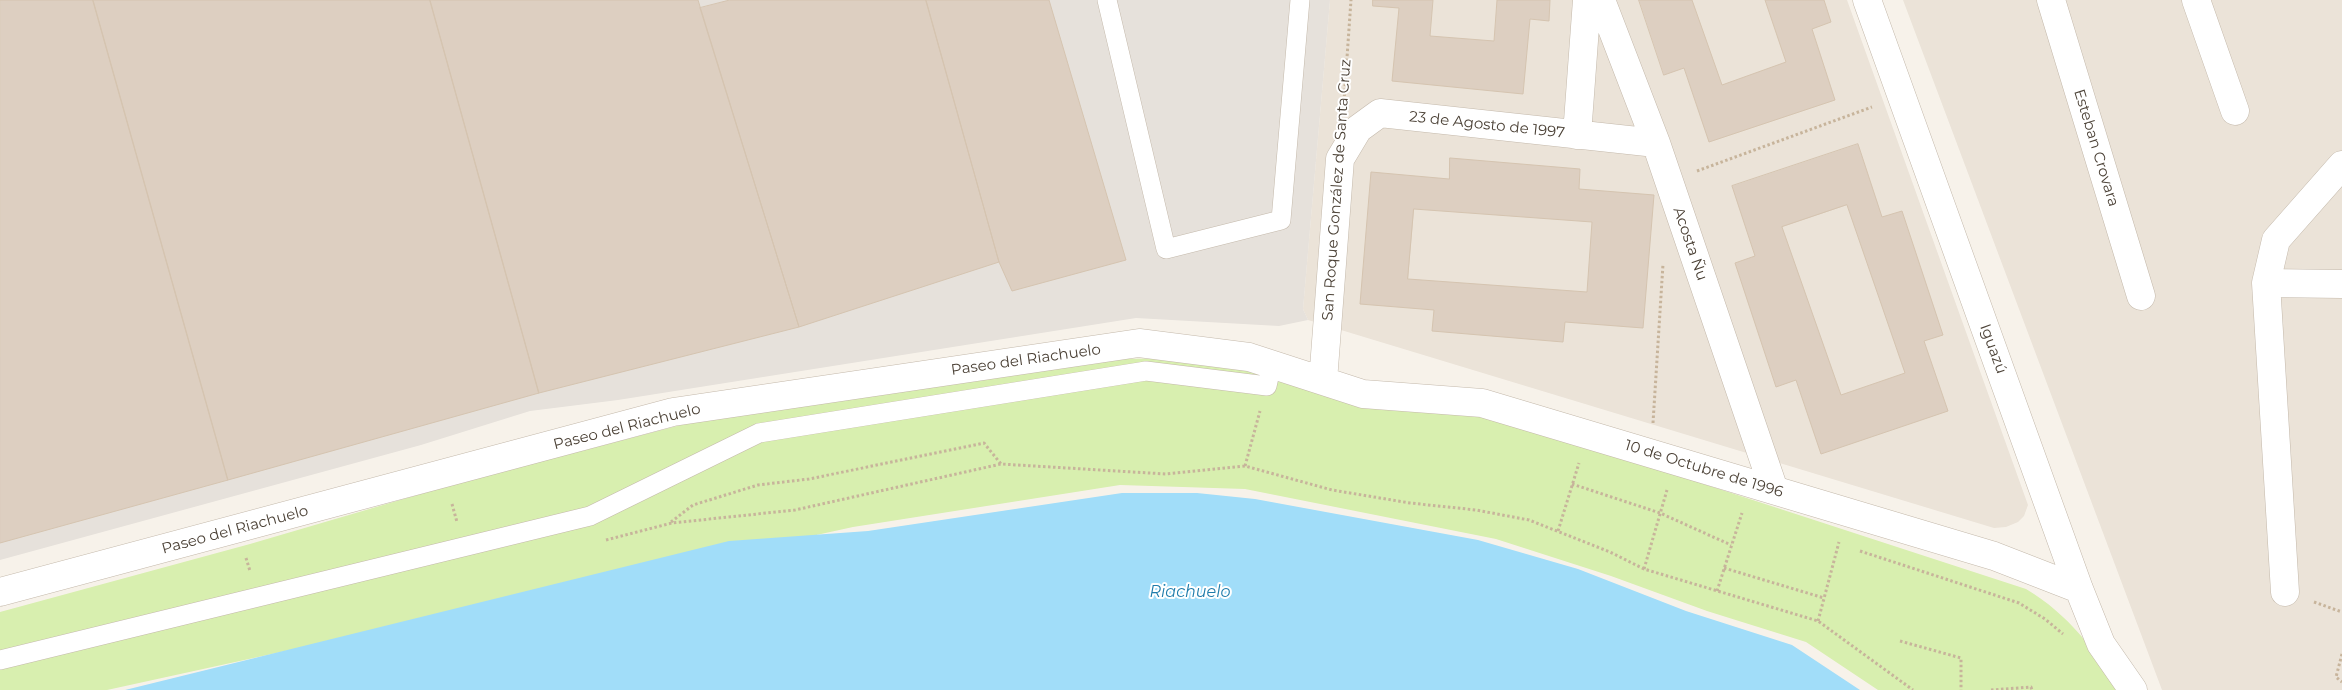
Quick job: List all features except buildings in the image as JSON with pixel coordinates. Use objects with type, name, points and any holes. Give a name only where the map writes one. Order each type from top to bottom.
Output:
[{"type":"street","points":[[1577,135],[1587,0]]},
{"type":"street","name":"Acosta Ñu","points":[[1601,0],[1656,143],[1774,490]]},
{"type":"street","name":"Iguazú","points":[[1867,0],[2079,589],[2101,644],[2133,690]]},
{"type":"street","name":"Esteban Crovara","points":[[2051,0],[2141,296]]},
{"type":"street","points":[[2196,0],[2234,111]]},
{"type":"street","name":"23 de Agosto de 1997","points":[[1340,159],[1358,129],[1380,114],[1656,143]]},
{"type":"street","name":"San Roque González de Santa Cruz","points":[[1323,381],[1340,159]]},
{"type":"street","points":[[2285,592],[2266,283],[2276,240],[2342,165]]},
{"type":"street","points":[[2266,283],[2342,284]]},
{"type":"street","name":"Paseo del Riachuelo","points":[[0,592],[673,412],[1139,343],[1249,357],[1270,375],[1323,381]]},
{"type":"street","name":"10 de Octubre de 1996","points":[[1323,381],[1363,394],[1482,402],[1994,556],[2079,589]]},
{"type":"lane","points":[[1107,0],[1166,249],[1281,220],[1300,0]]},
{"type":"lane","points":[[0,660],[590,516],[759,433],[1146,371],[1270,375]]},
{"type":"path","name":"San Roque González de Santa Cruz","points":[[1343,110],[1351,0]]},
{"type":"path","points":[[1669,181],[1902,96]]},
{"type":"path","points":[[1651,453],[1664,259]]},
{"type":"path","points":[[1245,466],[1270,375]]},
{"type":"path","points":[[1558,531],[1588,434]]},
{"type":"path","points":[[668,524],[693,505],[758,485],[809,479],[984,444],[1001,464]]},
{"type":"path","points":[[602,541],[668,524],[795,510],[1001,464],[1166,474],[1245,466],[1332,490],[1410,503],[1476,510],[1529,520],[1644,569],[1818,621],[1913,690]]},
{"type":"path","points":[[444,474],[465,547]]},
{"type":"path","points":[[1572,484],[1660,513],[1731,545]]},
{"type":"path","points":[[1659,485],[1677,491]]},
{"type":"path","points":[[1644,569],[1668,488]]},
{"type":"path","points":[[1733,509],[1751,515]]},
{"type":"path","points":[[1717,591],[1742,512]]},
{"type":"path","points":[[1818,621],[1847,512]]},
{"type":"path","points":[[237,529],[258,597]]},
{"type":"path","points":[[1830,541],[1848,547]]},
{"type":"path","points":[[1858,550],[2019,603],[2046,619],[2068,639]]},
{"type":"path","points":[[1724,568],[1824,598]]},
{"type":"path","points":[[1900,641],[1960,658],[1960,690]]},
{"type":"path","points":[[2342,654],[2336,677],[2342,682]]},
{"type":"path","points":[[1991,690],[2031,687],[2032,690]]},
{"type":"shaded area","points":[[0,0],[1330,0],[1303,309],[1308,320],[1279,326],[1136,318],[618,400],[530,411],[421,445],[0,560]]},
{"type":"shaded area","points":[[1330,0],[1847,0],[2028,505],[2024,516],[2018,522],[2006,527],[1994,528],[1308,320],[1303,309]]},
{"type":"shaded area","points":[[1903,0],[2342,0],[2342,690],[2162,690]]},
{"type":"green space","points":[[1184,358],[1495,416],[2026,589],[2056,610],[2080,634],[2123,690],[1878,690],[1806,642],[1707,611],[1611,576],[1496,539],[1245,489],[1120,485],[853,527],[107,690],[0,690],[0,612],[250,544],[458,483],[700,420],[1118,359]]},
{"type":"water","name":"Riachuelo","points":[[1122,493],[1197,493],[1255,499],[1478,540],[1578,569],[1686,611],[1792,645],[1860,690],[125,690],[729,541],[868,531]]}]
